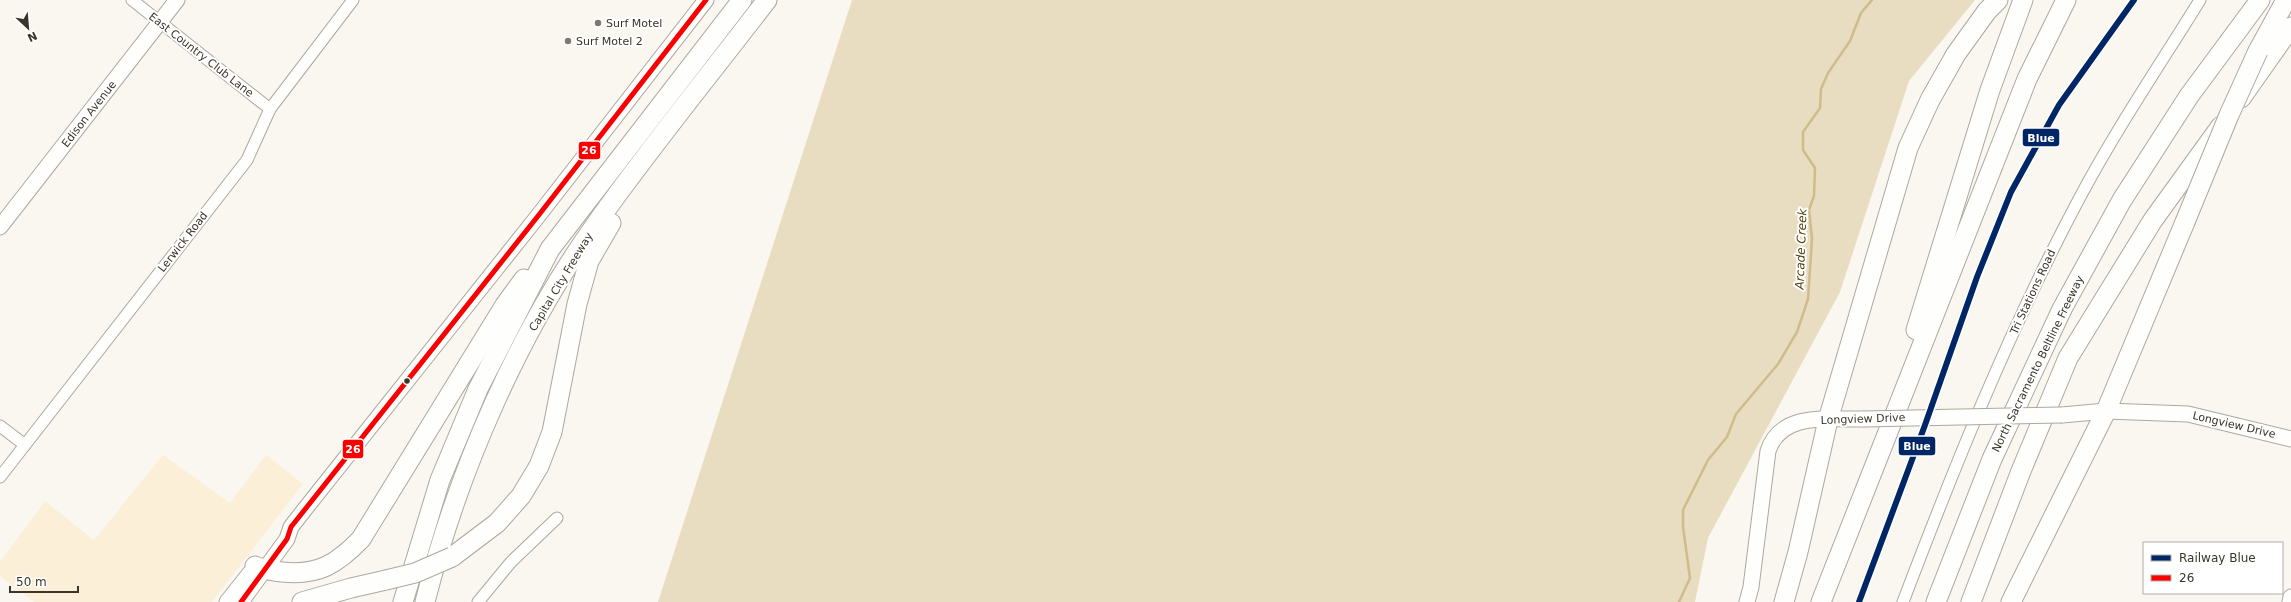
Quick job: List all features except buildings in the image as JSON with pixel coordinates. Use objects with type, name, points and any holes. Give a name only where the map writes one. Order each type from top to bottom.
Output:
[{"type":"highway","name":"Capital City Freeway","points":[[403,602],[443,473],[478,389],[550,249],[742,0]]},
{"type":"highway","name":"Capital City Freeway","points":[[425,602],[440,545],[470,460],[507,378],[549,298],[598,221],[767,0]]},
{"type":"highway","points":[[1914,367],[1914,338],[1990,90],[2022,0]]},
{"type":"highway","points":[[1822,602],[2027,79],[2045,38],[2066,0]]},
{"type":"highway","name":"North Sacramento Beltline Freeway","points":[[1936,602],[1992,459],[2062,310],[2126,194],[2189,96],[2260,0]]},
{"type":"highway","points":[[2011,602],[2106,411],[2254,59],[2286,0]]},
{"type":"highway","points":[[1784,602],[1798,552],[1828,420],[1908,148],[1930,100],[1956,54],[1992,6]]},
{"type":"highway","points":[[1971,602],[2021,471],[2068,358],[2153,220],[2291,27]]},
{"type":"highway","points":[[302,602],[351,588],[415,573],[452,557],[497,523],[520,496],[539,466],[552,432],[577,304],[589,261],[612,220],[686,105]]},
{"type":"highway","points":[[260,568],[302,574],[325,568],[345,556],[361,539],[505,306],[520,283],[550,249]]},
{"type":"main road","name":"Edison Avenue","points":[[0,227],[177,0]]},
{"type":"main road","points":[[227,602],[287,539],[291,527],[538,216],[706,0]]},
{"type":"main road","name":"Longview Drive","points":[[1747,602],[1751,587],[1771,442],[1776,434],[1790,424],[1799,421],[2062,415],[2106,411],[2188,414],[2291,438]]},
{"type":"main road","points":[[241,602],[260,568]]},
{"type":"main road","points":[[2290,602],[2291,597]]},
{"type":"street","name":"East Country Club Lane","points":[[132,0],[270,109]]},
{"type":"street","name":"Lerwick Road","points":[[0,477],[247,160],[270,109],[353,0]]},
{"type":"street","name":"Tri Stations Road","points":[[1903,602],[1940,506],[2036,283],[2079,199],[2116,133],[2200,0]]},
{"type":"street","points":[[0,426],[24,445]]},
{"type":"street","points":[[478,602],[511,562],[557,518]]},
{"type":"shaded area","points":[[852,0],[1975,0],[1909,81],[1840,292],[1708,538],[1695,602],[658,602]]},
{"type":"shaded area","points":[[163,455],[230,503],[266,455],[303,484],[212,602],[34,602],[0,576],[0,562],[45,501],[94,540]]},
{"type":"waterway","name":"Arcade Creek","points":[[1679,602],[1690,578],[1683,527],[1683,510],[1708,460],[1727,437],[1736,414],[1778,364],[1797,332],[1808,299],[1812,239],[1809,210],[1814,196],[1815,168],[1803,150],[1803,132],[1820,108],[1821,89],[1828,73],[1850,41],[1861,13],[1872,0]]},
{"type":"rail line","name":"Blue","points":[[1859,602],[1925,425],[1977,277],[2011,192],[2059,105],[2134,0]]},
{"type":"transit line","name":"26","points":[[241,602],[287,539],[291,527],[538,216],[706,0]]},
{"type":"place","name":"Surf Motel","points":[[598,23]]},
{"type":"place","name":"Surf Motel 2","points":[[568,41]]}]
